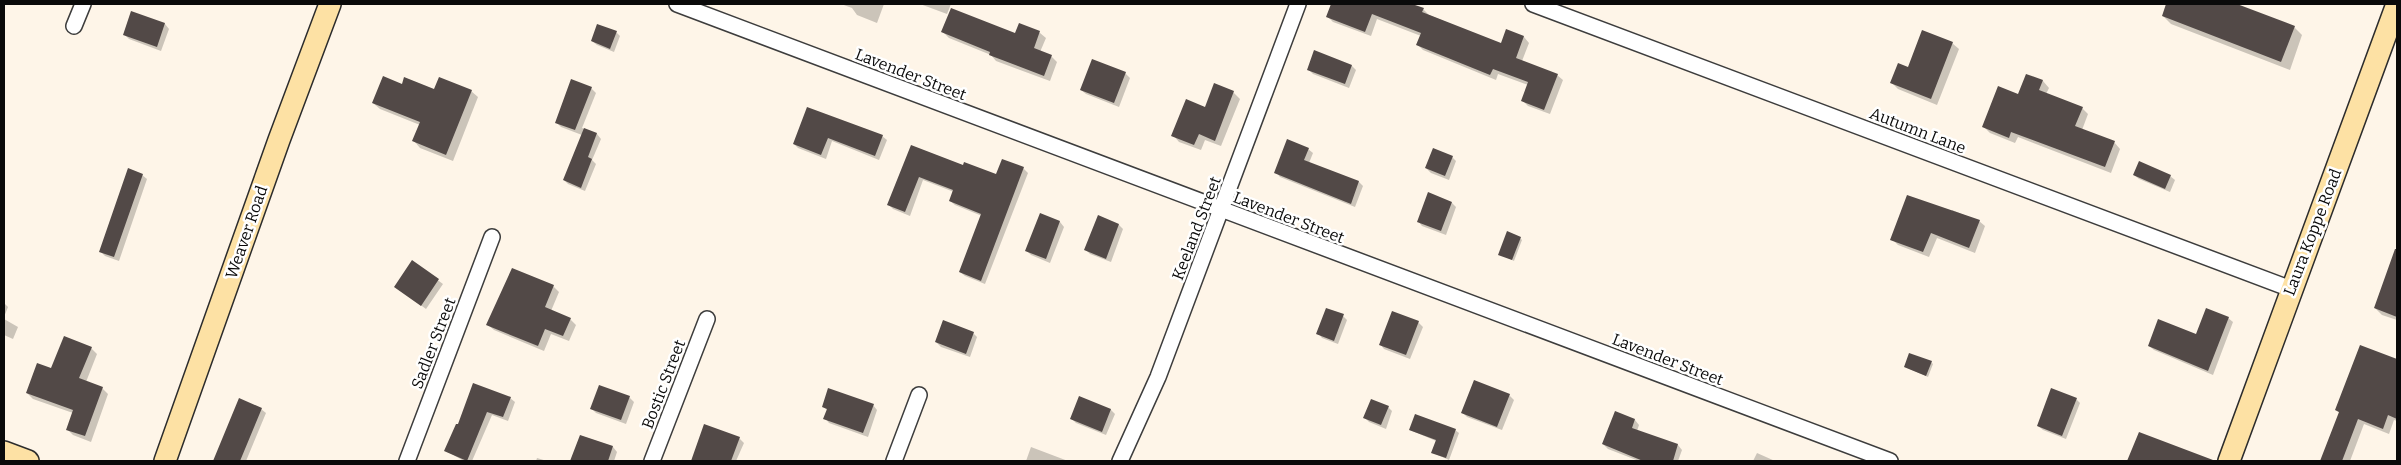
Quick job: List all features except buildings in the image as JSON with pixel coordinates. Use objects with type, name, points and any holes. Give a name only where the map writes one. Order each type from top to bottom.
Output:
[{"type":"street","points":[[74,26],[83,4]]},
{"type":"street","name":"Weaver Road","points":[[165,461],[279,140],[330,4]]},
{"type":"street","name":"Lavender Street","points":[[677,4],[1890,461]]},
{"type":"street","name":"Keeland Street","points":[[1120,461],[1158,377],[1298,4]]},
{"type":"street","name":"Autumn Lane","points":[[1533,4],[2291,289]]},
{"type":"street","name":"Laura Koppe Road","points":[[2229,461],[2397,4]]},
{"type":"street","name":"Sadler Street","points":[[407,461],[492,237]]},
{"type":"street","name":"Bostic Street","points":[[652,461],[707,319]]},
{"type":"street","points":[[894,461],[919,395]]},
{"type":"street","points":[[4,452],[28,461]]}]
